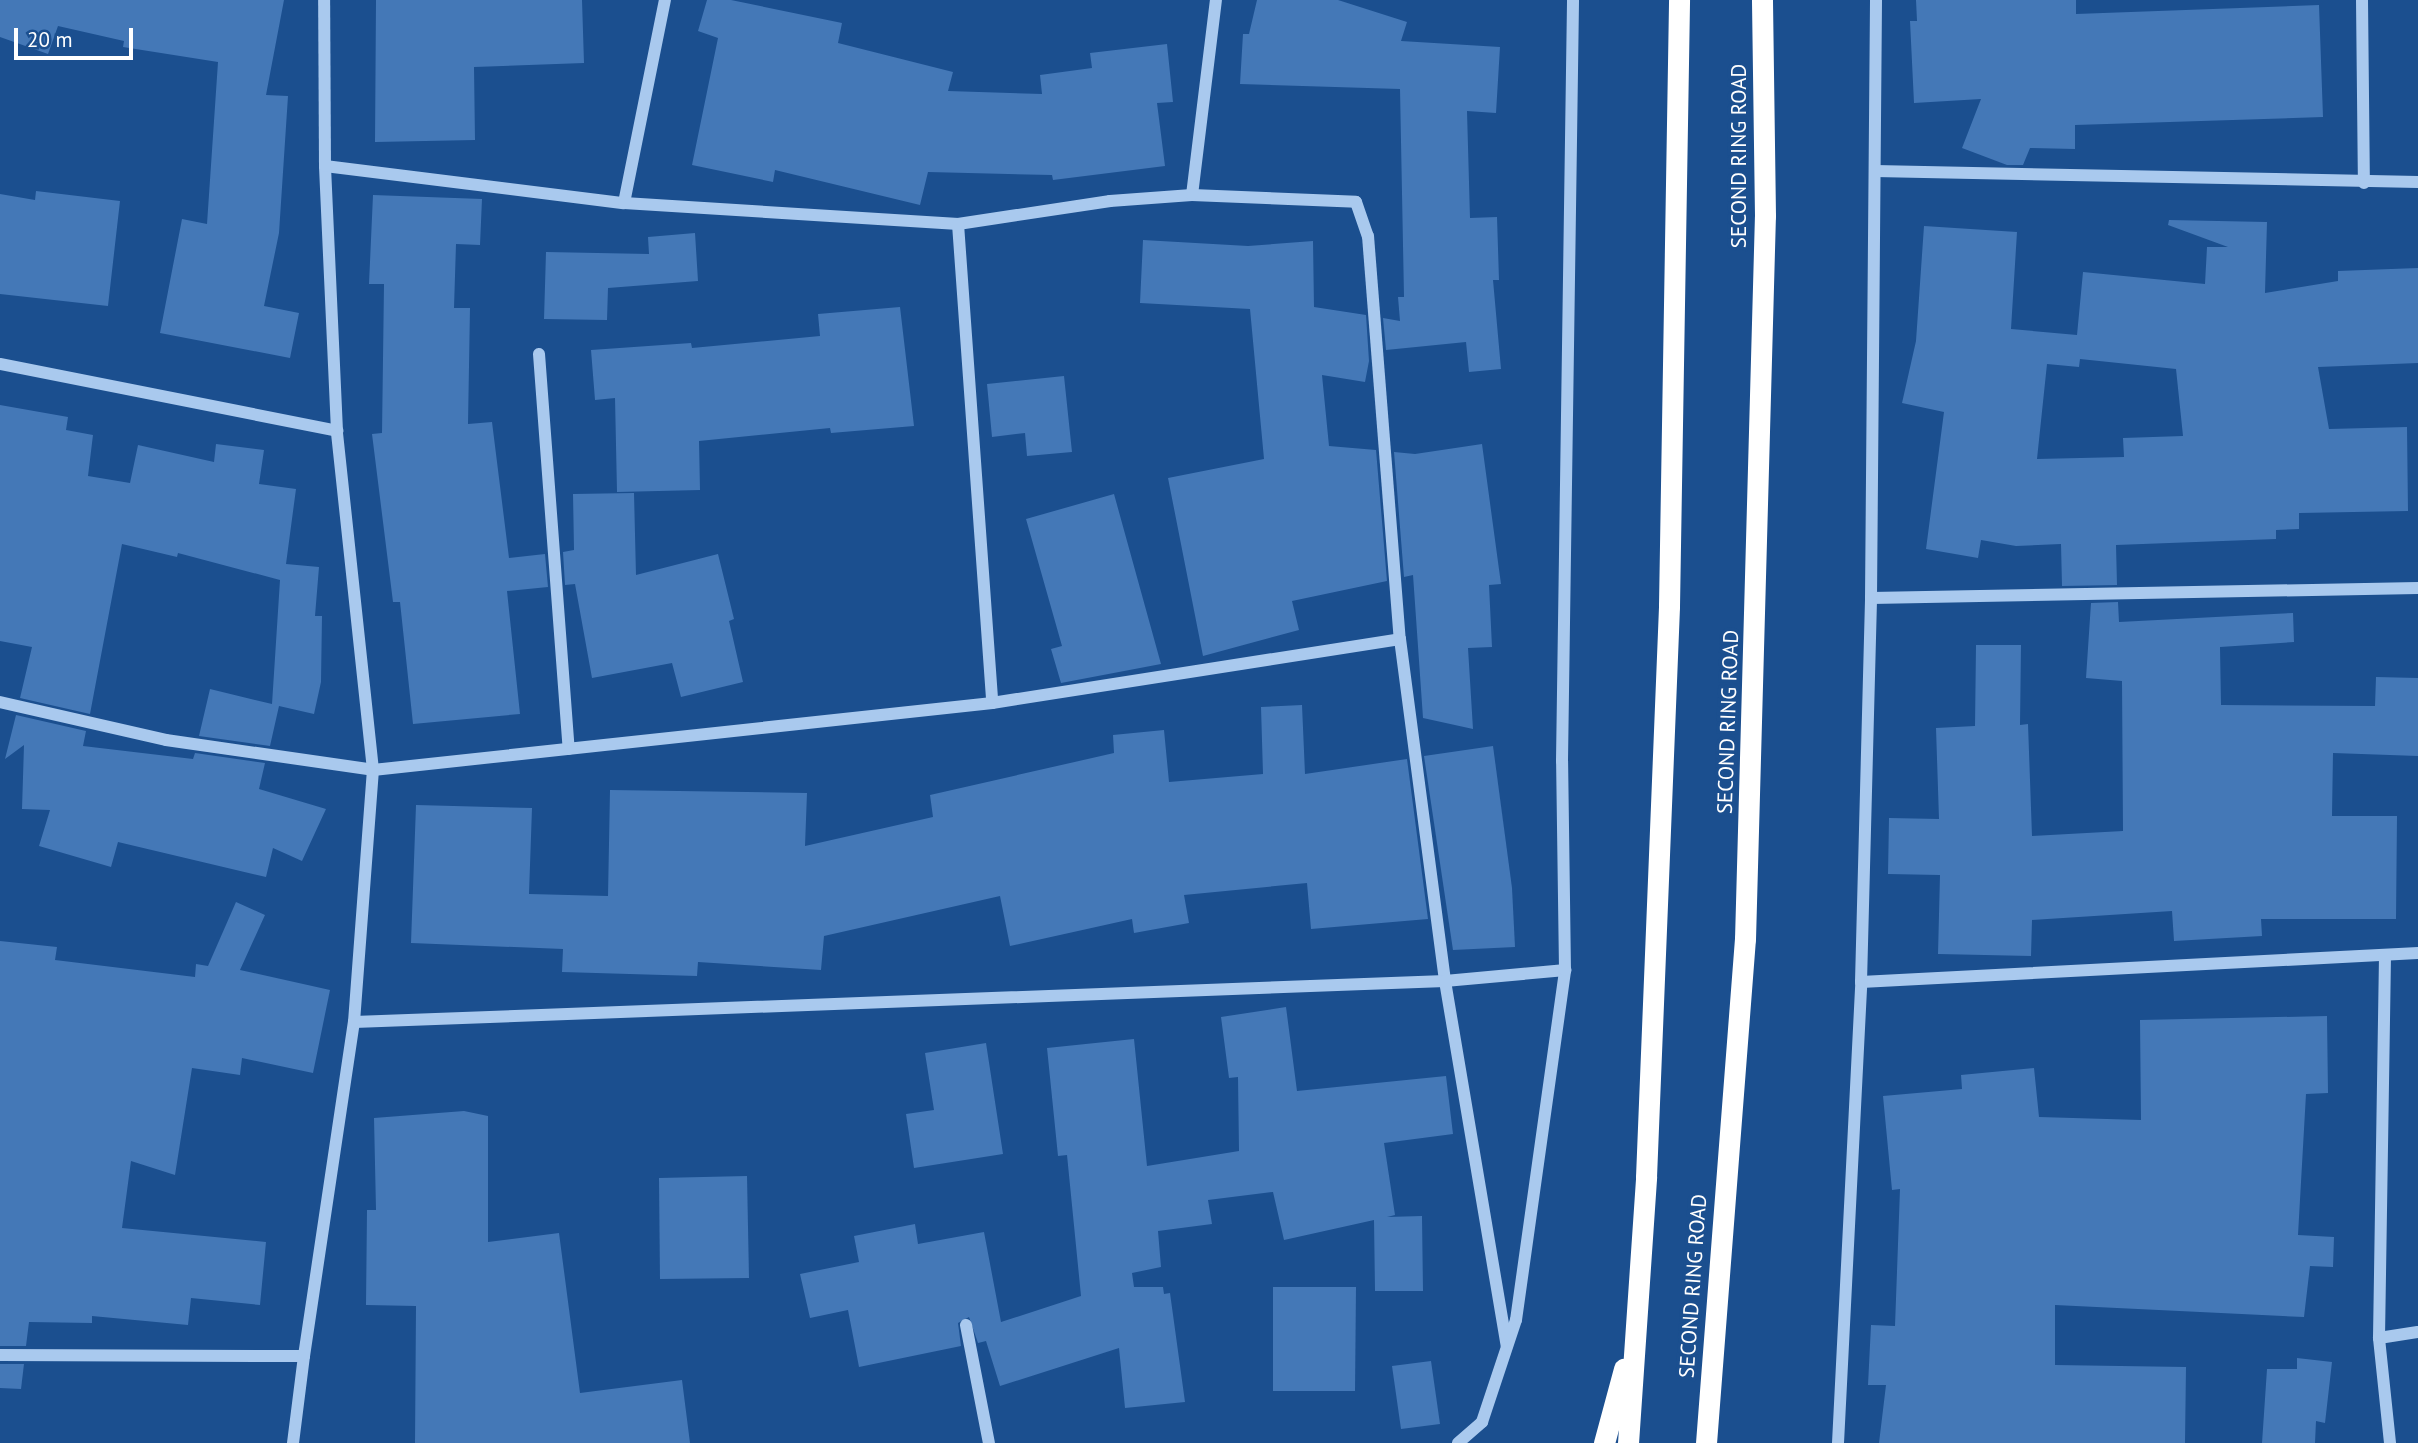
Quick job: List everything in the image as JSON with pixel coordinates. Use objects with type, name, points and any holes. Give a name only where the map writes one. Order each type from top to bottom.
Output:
[{"type":"highway","points":[[1628,1443],[1637,1320],[1669,606],[1679,0]]},
{"type":"highway","name":"SECOND RING ROAD","points":[[1706,1443],[1745,939],[1765,216],[1762,0]]},
{"type":"highway","points":[[1604,1443],[1637,1320]]},
{"type":"street","points":[[293,1443],[354,1021],[373,770],[337,432],[325,166],[324,0]]},
{"type":"street","points":[[624,204],[665,0]]},
{"type":"street","points":[[1192,195],[1216,0]]},
{"type":"street","points":[[1458,1443],[1482,1423],[1516,1320],[1565,970],[1562,761],[1573,0]]},
{"type":"street","points":[[1838,1443],[1861,982],[1871,598],[1876,0]]},
{"type":"street","points":[[2362,0],[2364,183]]},
{"type":"street","points":[[325,166],[624,204],[958,224],[1110,201],[1192,195],[1356,202],[1368,236],[1400,639],[1445,981],[1507,1346]]},
{"type":"street","points":[[1875,171],[2418,182]]},
{"type":"street","points":[[958,224],[992,703]]},
{"type":"street","points":[[540,354],[569,749]]},
{"type":"street","points":[[0,364],[337,432]]},
{"type":"street","points":[[1871,598],[2418,588]]},
{"type":"street","points":[[0,702],[166,740],[373,770],[992,703],[1400,639]]},
{"type":"street","points":[[1861,982],[2418,953]]},
{"type":"street","points":[[2385,955],[2379,1338],[2390,1443]]},
{"type":"street","points":[[354,1021],[1445,981],[1565,970]]},
{"type":"street","points":[[966,1325],[989,1443]]},
{"type":"street","points":[[2379,1338],[2418,1332]]},
{"type":"street","points":[[0,1355],[304,1356]]},
{"type":"building","points":[[0,0],[284,0],[266,95],[288,96],[279,233],[264,306],[299,313],[290,358],[160,333],[182,219],[207,224],[218,62],[123,47],[124,41],[58,26],[48,54],[0,37]]},
{"type":"building","points":[[376,0],[582,0],[584,63],[474,67],[475,140],[375,142]]},
{"type":"building","points":[[707,0],[731,0],[842,23],[838,43],[953,72],[948,91],[1042,94],[1040,75],[1092,68],[1090,53],[1167,44],[1173,102],[1157,103],[1165,166],[1053,180],[1052,175],[928,172],[920,205],[775,170],[773,182],[692,165],[718,38],[698,31]]},
{"type":"building","points":[[1257,0],[1338,0],[1407,22],[1401,41],[1500,47],[1496,113],[1467,111],[1470,218],[1497,217],[1499,280],[1493,280],[1501,369],[1469,372],[1466,342],[1386,350],[1383,318],[1400,321],[1398,297],[1404,297],[1400,89],[1240,84],[1243,34],[1249,34]]},
{"type":"building","points":[[1916,0],[2076,0],[2076,14],[2319,5],[2323,117],[2075,125],[2075,149],[2030,148],[2023,165],[2007,165],[1962,148],[1981,99],[1914,103],[1910,21],[1917,21]]},
{"type":"building","points":[[36,191],[120,201],[108,306],[0,294],[0,194],[35,200]]},
{"type":"building","points":[[373,195],[482,199],[480,245],[456,244],[454,308],[470,308],[468,424],[492,422],[509,558],[545,554],[548,587],[507,591],[520,714],[413,724],[400,602],[393,602],[372,434],[382,433],[384,284],[369,284]]},
{"type":"building","points":[[2169,220],[2267,222],[2265,293],[2338,281],[2338,271],[2418,268],[2418,363],[2318,367],[2329,429],[2407,427],[2408,511],[2299,513],[2299,529],[2276,530],[2276,539],[2116,545],[2117,585],[2062,586],[2061,544],[2016,546],[1981,540],[1978,558],[1926,549],[1944,412],[1902,403],[1916,341],[1924,226],[2017,232],[2011,329],[2077,335],[2083,272],[2205,284],[2207,247],[2228,247],[2168,225]],"holes":[[[2080,359],[2176,369],[2183,436],[2123,438],[2124,457],[2037,459],[2047,364],[2079,367]]]},
{"type":"building","points":[[695,233],[698,281],[608,288],[607,320],[544,319],[546,252],[649,254],[648,237]]},
{"type":"building","points":[[1143,240],[1248,246],[1313,241],[1314,307],[1366,315],[1369,361],[1365,382],[1322,375],[1329,446],[1376,450],[1387,581],[1292,601],[1299,630],[1203,656],[1168,478],[1264,459],[1250,309],[1140,303]]},
{"type":"building","points":[[900,307],[914,426],[831,433],[830,428],[699,441],[700,490],[617,492],[615,398],[595,400],[591,350],[691,343],[692,348],[820,336],[818,314]]},
{"type":"building","points":[[1064,376],[1072,452],[1027,456],[1025,433],[992,437],[987,384]]},
{"type":"building","points":[[0,405],[68,417],[66,430],[93,435],[88,476],[130,483],[138,445],[214,462],[216,444],[264,450],[259,484],[296,489],[286,564],[319,567],[315,616],[322,616],[321,682],[314,714],[279,706],[270,746],[199,736],[210,689],[272,704],[280,580],[178,553],[177,557],[122,544],[90,714],[20,698],[32,647],[0,641]]},
{"type":"building","points":[[1482,444],[1501,584],[1489,585],[1492,647],[1468,648],[1473,729],[1423,718],[1413,575],[1404,577],[1394,452],[1415,454]]},
{"type":"building","points":[[634,493],[636,575],[718,554],[734,619],[729,621],[743,682],[681,697],[672,663],[592,678],[575,584],[565,585],[563,552],[574,550],[573,494]]},
{"type":"building","points":[[1114,494],[1161,664],[1061,683],[1051,649],[1062,646],[1026,519]]},
{"type":"building","points":[[2118,602],[2119,622],[2293,613],[2294,642],[2220,647],[2221,705],[2375,706],[2376,677],[2418,678],[2418,756],[2333,753],[2332,816],[2397,816],[2396,919],[2261,919],[2262,936],[2174,941],[2172,911],[2032,920],[2031,956],[1938,954],[1940,875],[1888,874],[1889,818],[1939,819],[1936,728],[1975,726],[1976,645],[2021,645],[2020,725],[2028,724],[2032,836],[2123,831],[2122,681],[2086,678],[2091,603]]},
{"type":"building","points":[[1302,705],[1305,774],[1407,759],[1428,919],[1311,929],[1307,883],[1184,895],[1189,923],[1134,933],[1132,919],[1010,946],[1000,896],[824,936],[821,970],[698,962],[697,976],[562,972],[563,949],[411,943],[416,805],[532,808],[529,894],[608,896],[610,790],[807,793],[805,846],[933,817],[930,795],[1114,753],[1113,735],[1164,730],[1169,782],[1263,774],[1261,707]]},
{"type":"building","points":[[16,715],[86,731],[83,746],[193,759],[195,753],[265,763],[259,789],[326,809],[302,861],[273,848],[266,877],[118,842],[111,867],[39,846],[50,810],[22,809],[24,745],[5,759]]},
{"type":"building","points":[[1493,746],[1512,888],[1515,947],[1453,950],[1424,756]]},
{"type":"building","points":[[236,902],[265,915],[240,970],[330,990],[313,1073],[242,1058],[240,1075],[192,1068],[175,1175],[131,1161],[122,1228],[266,1242],[260,1305],[191,1298],[188,1325],[92,1316],[92,1323],[29,1322],[26,1346],[0,1346],[0,941],[57,947],[55,960],[195,977],[196,964],[208,966]]},
{"type":"building","points":[[1286,1007],[1297,1091],[1446,1076],[1453,1134],[1384,1143],[1395,1215],[1387,1217],[1422,1216],[1423,1291],[1375,1291],[1374,1220],[1284,1240],[1273,1192],[1208,1200],[1212,1224],[1158,1231],[1161,1267],[1132,1273],[1134,1287],[1163,1287],[1164,1294],[1170,1293],[1185,1402],[1125,1408],[1119,1348],[1000,1386],[986,1341],[978,1343],[969,1317],[958,1323],[961,1346],[859,1367],[848,1310],[810,1318],[800,1274],[859,1262],[854,1236],[915,1224],[918,1244],[984,1232],[1001,1322],[1081,1296],[1067,1155],[1058,1156],[1047,1048],[1134,1039],[1147,1166],[1239,1151],[1238,1077],[1229,1078],[1221,1017]]},
{"type":"building","points":[[2327,1016],[2328,1093],[2306,1094],[2298,1235],[2334,1237],[2333,1267],[2310,1266],[2304,1317],[2055,1305],[2055,1365],[2186,1367],[2185,1443],[1879,1443],[1886,1385],[1868,1385],[1871,1325],[1895,1326],[1900,1189],[1892,1190],[1883,1096],[1962,1089],[1961,1075],[2034,1068],[2039,1117],[2141,1120],[2140,1020]]},
{"type":"building","points":[[986,1043],[1003,1154],[914,1168],[906,1114],[934,1110],[925,1053]]},
{"type":"building","points":[[464,1111],[488,1116],[488,1242],[559,1233],[580,1393],[682,1380],[690,1443],[415,1443],[416,1306],[366,1305],[367,1210],[376,1210],[374,1118]]},
{"type":"building","points":[[747,1176],[749,1278],[660,1279],[659,1178]]},
{"type":"building","points":[[1273,1287],[1356,1287],[1355,1391],[1273,1391]]},
{"type":"building","points":[[2297,1358],[2332,1362],[2325,1423],[2316,1421],[2315,1443],[2262,1443],[2267,1369],[2297,1369]]},
{"type":"building","points":[[1431,1361],[1440,1424],[1401,1429],[1392,1366]]},
{"type":"building","points":[[0,1364],[24,1364],[21,1389],[0,1388]]}]
